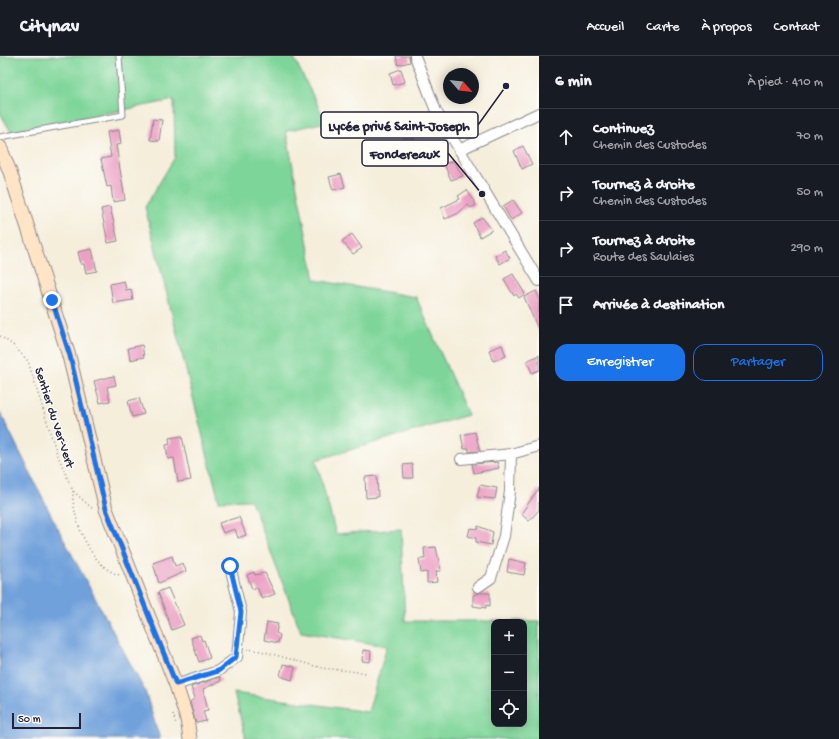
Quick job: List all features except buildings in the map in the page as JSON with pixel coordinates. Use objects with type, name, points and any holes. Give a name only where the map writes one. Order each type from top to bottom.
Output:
[{"type":"street","points":[[415,56],[436,111],[539,281]]},
{"type":"street","points":[[459,150],[539,113]]},
{"type":"street","points":[[0,147],[10,172],[70,356],[106,509],[176,684],[187,718],[190,739]]},
{"type":"street","points":[[461,459],[511,454],[539,446]]},
{"type":"street","points":[[478,587],[491,578],[504,536],[510,490],[511,454]]},
{"type":"street","points":[[176,684],[218,671],[236,657],[241,612],[230,566]]},
{"type":"lane","points":[[0,137],[123,115],[119,56]]},
{"type":"path","name":"Sentier du Ver-Vert","points":[[0,336],[14,345],[28,361],[57,454],[73,491]]},
{"type":"path","points":[[73,491],[90,505],[99,515]]},
{"type":"path","points":[[73,491],[74,510],[77,524],[84,539],[95,556],[109,571],[122,576]]},
{"type":"path","points":[[237,648],[261,651],[322,668],[367,673]]},
{"type":"path","points":[[172,712],[176,726]]},
{"type":"green space","points":[[0,56],[293,56],[326,122],[286,131],[315,280],[416,297],[468,415],[316,460],[336,534],[401,529],[405,621],[491,621],[491,727],[527,727],[527,621],[539,621],[539,737],[537,739],[246,739],[234,693],[368,712],[387,646],[301,632],[251,500],[219,501],[145,207],[175,157],[174,100],[11,132],[0,113]]},
{"type":"water","points":[[0,412],[55,523],[145,691],[160,739],[0,739]]},
{"type":"place","name":"Lycée privé Saint-Joseph","points":[[506,86]]},
{"type":"place","name":"Fondereaux","points":[[482,194]]},
{"type":"route","points":[[52,300],[70,356],[106,509],[176,684],[218,671],[236,657],[241,612],[230,566]]}]
